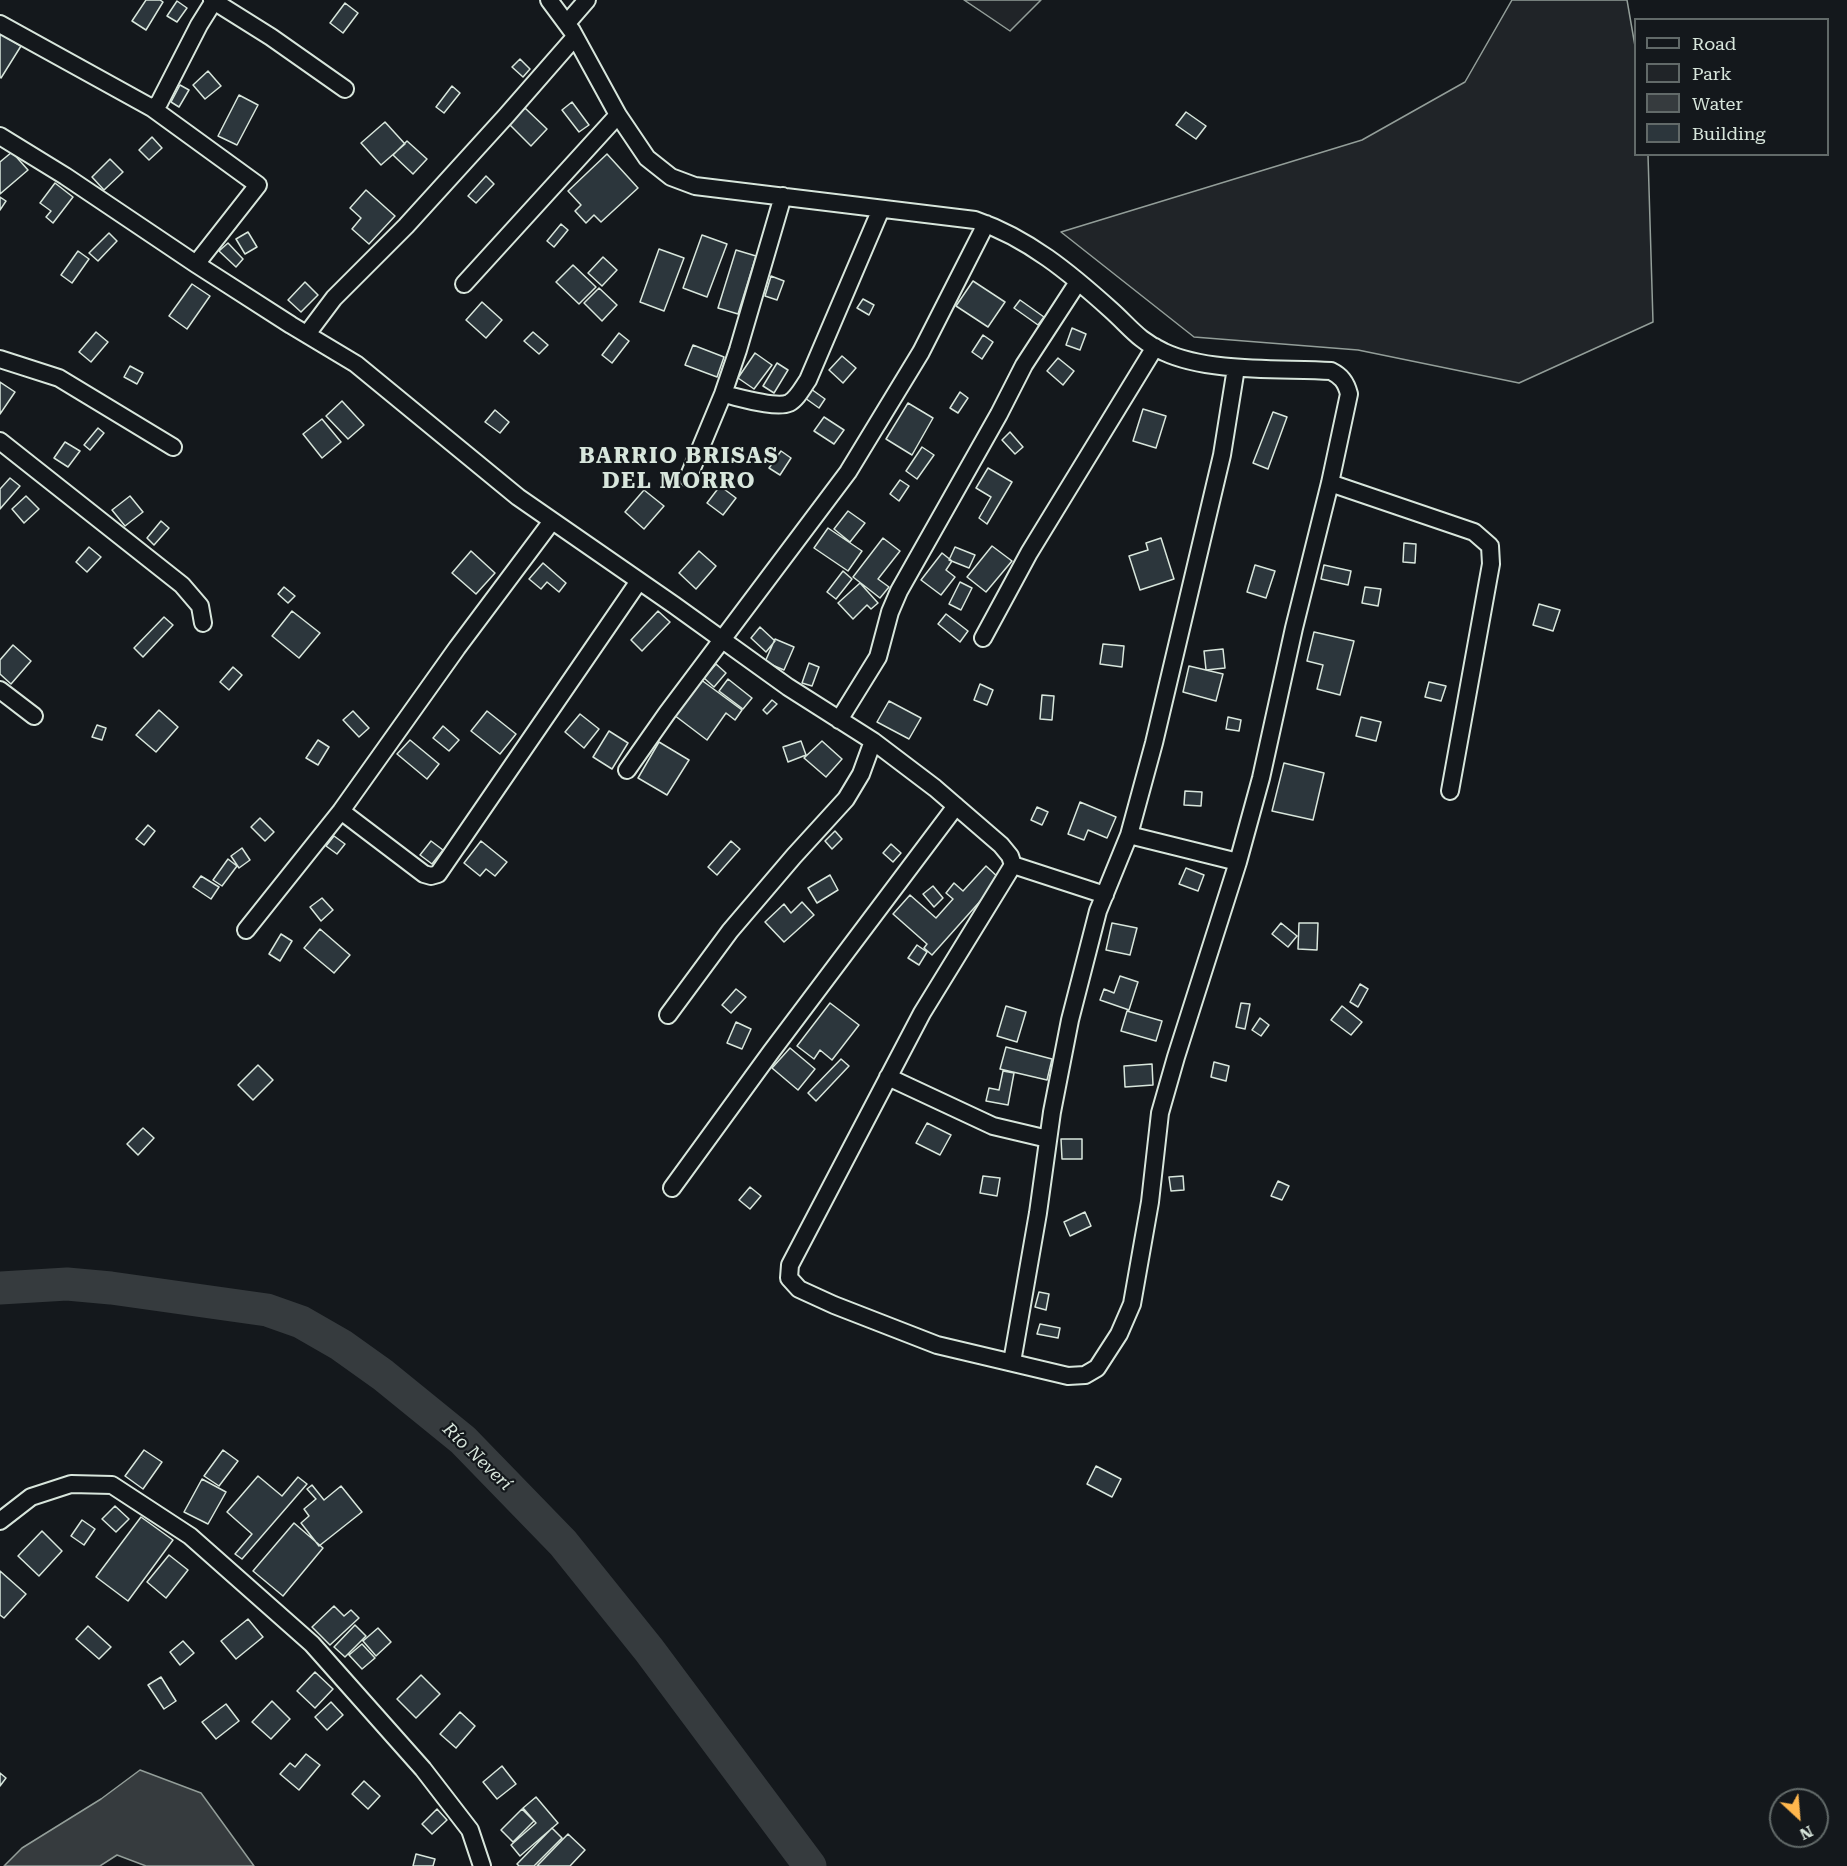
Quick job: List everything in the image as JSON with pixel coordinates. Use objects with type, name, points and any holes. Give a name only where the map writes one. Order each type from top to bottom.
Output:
[{"type":"street","points":[[549,0],[571,30],[618,115],[647,158],[671,177],[695,186],[975,220],[1015,236],[1034,247],[1113,311],[1135,334],[1155,347],[1183,359],[1236,368],[1331,371],[1343,379],[1349,394],[1293,628],[1261,778],[1238,862],[1160,1113],[1150,1202],[1132,1304],[1119,1334],[1101,1362],[1097,1368],[1085,1375],[1068,1376],[937,1345],[817,1297],[795,1286],[789,1278],[790,1265],[888,1077],[956,956],[1013,865]]},
{"type":"street","points":[[307,334],[334,298],[506,116],[571,30],[587,0]]},
{"type":"street","points":[[152,108],[159,103],[213,1],[271,37],[345,89]]},
{"type":"street","points":[[0,24],[152,108],[258,185],[196,264]]},
{"type":"street","points":[[464,284],[618,115]]},
{"type":"street","points":[[0,136],[65,176],[196,264],[356,364],[518,497],[788,687],[873,741],[956,806],[1001,845],[1010,856],[1013,865]]},
{"type":"street","points":[[688,478],[723,394],[738,350],[783,196]]},
{"type":"street","points":[[723,394],[778,405],[790,402],[800,393],[808,380],[881,209]]},
{"type":"street","points":[[627,770],[667,712],[848,472],[921,352],[986,224]]},
{"type":"street","points":[[839,720],[878,657],[899,591],[999,414],[1024,365],[1078,282]]},
{"type":"street","points":[[983,638],[1029,553],[1155,347]]},
{"type":"street","points":[[0,359],[59,378],[173,447]]},
{"type":"street","points":[[1012,1362],[1038,1213],[1052,1112],[1070,1020],[1098,911],[1129,835],[1154,743],[1222,455],[1236,368]]},
{"type":"street","points":[[0,441],[182,585],[200,606],[203,623]]},
{"type":"street","points":[[1329,483],[1474,532],[1490,546],[1491,564],[1450,791]]},
{"type":"street","points":[[246,930],[341,811],[457,648],[552,521]]},
{"type":"street","points":[[341,811],[424,874],[431,876],[438,874],[639,581]]},
{"type":"street","points":[[0,690],[34,716]]},
{"type":"street","points":[[668,1015],[730,931],[846,799],[861,774],[873,741]]},
{"type":"street","points":[[672,1188],[956,806]]},
{"type":"street","points":[[1129,835],[1238,862]]},
{"type":"street","points":[[1013,865],[1105,895]]},
{"type":"street","points":[[888,1077],[993,1126],[1048,1139]]},
{"type":"street","points":[[0,1521],[31,1497],[71,1484],[112,1485],[190,1536],[312,1644],[415,1760],[470,1830],[482,1866]]},
{"type":"green space","points":[[964,0],[1041,0],[1010,31]]},
{"type":"green space","points":[[1512,0],[1627,0],[1634,40],[1634,156],[1648,156],[1653,322],[1519,383],[1358,350],[1194,337],[1061,232],[1362,140],[1465,82]]},
{"type":"water","points":[[140,1770],[201,1793],[254,1866],[146,1866],[117,1855],[100,1866],[4,1866],[22,1848],[101,1799]]},
{"type":"building","points":[[146,0],[163,2],[146,30],[132,21]]},
{"type":"building","points":[[177,1],[187,8],[177,22],[167,16]]},
{"type":"building","points":[[345,3],[358,13],[343,33],[330,23]]},
{"type":"building","points":[[0,34],[21,46],[1,78],[0,77]]},
{"type":"building","points":[[520,59],[530,69],[523,77],[512,67]]},
{"type":"building","points":[[208,71],[221,86],[205,99],[193,85]]},
{"type":"building","points":[[180,85],[189,90],[179,107],[171,102]]},
{"type":"building","points":[[452,86],[460,93],[444,113],[436,107]]},
{"type":"building","points":[[239,95],[258,105],[237,145],[218,136]]},
{"type":"building","points":[[572,102],[589,125],[579,132],[562,110]]},
{"type":"building","points":[[525,108],[547,129],[531,146],[509,124]]},
{"type":"building","points":[[1186,112],[1206,126],[1196,139],[1176,125]]},
{"type":"building","points":[[385,122],[405,144],[381,165],[361,143]]},
{"type":"building","points":[[152,137],[162,148],[149,160],[139,150]]},
{"type":"building","points":[[407,141],[427,159],[413,174],[393,155]]},
{"type":"building","points":[[12,152],[28,170],[0,194],[0,162]]},
{"type":"building","points":[[607,154],[638,188],[601,222],[594,215],[586,223],[575,211],[581,205],[568,191]]},
{"type":"building","points":[[110,159],[123,172],[104,190],[92,177]]},
{"type":"building","points":[[486,176],[494,184],[476,203],[468,196]]},
{"type":"building","points":[[55,183],[73,197],[53,223],[46,217],[51,211],[40,203]]},
{"type":"building","points":[[366,190],[395,216],[369,244],[352,229],[361,218],[350,208]]},
{"type":"building","points":[[0,197],[6,201],[0,210]]},
{"type":"building","points":[[561,224],[568,230],[554,247],[547,241]]},
{"type":"building","points":[[248,232],[257,247],[245,254],[236,239]]},
{"type":"building","points":[[109,233],[117,241],[98,261],[89,253]]},
{"type":"building","points":[[702,235],[727,244],[707,297],[683,288]]},
{"type":"building","points":[[228,243],[243,259],[236,267],[219,251]]},
{"type":"building","points":[[659,249],[684,258],[664,311],[640,302]]},
{"type":"building","points":[[736,250],[756,256],[738,314],[718,308]]},
{"type":"building","points":[[78,251],[89,259],[72,283],[61,275]]},
{"type":"building","points":[[603,257],[617,270],[602,286],[588,273]]},
{"type":"building","points":[[573,265],[596,287],[579,304],[556,282]]},
{"type":"building","points":[[771,276],[784,281],[777,300],[765,296]]},
{"type":"building","points":[[973,281],[1005,302],[988,327],[956,306]]},
{"type":"building","points":[[305,282],[318,295],[301,312],[288,300]]},
{"type":"building","points":[[192,284],[210,296],[187,329],[169,316]]},
{"type":"building","points":[[599,288],[617,305],[602,321],[584,303]]},
{"type":"building","points":[[863,299],[874,305],[869,315],[857,308]]},
{"type":"building","points":[[1020,300],[1044,317],[1038,325],[1014,308]]},
{"type":"building","points":[[482,302],[502,320],[486,338],[466,320]]},
{"type":"building","points":[[1072,328],[1086,334],[1080,350],[1066,345]]},
{"type":"building","points":[[96,332],[108,342],[91,362],[79,352]]},
{"type":"building","points":[[533,332],[548,345],[539,354],[524,341]]},
{"type":"building","points":[[619,333],[629,341],[612,363],[602,355]]},
{"type":"building","points":[[983,335],[993,342],[982,359],[972,352]]},
{"type":"building","points":[[693,345],[724,357],[717,377],[685,365]]},
{"type":"building","points":[[755,353],[772,365],[754,389],[738,378]]},
{"type":"building","points":[[842,356],[856,368],[843,383],[829,370]]},
{"type":"building","points":[[1058,358],[1074,371],[1063,385],[1047,371]]},
{"type":"building","points":[[777,363],[788,370],[774,393],[763,386]]},
{"type":"building","points":[[130,366],[143,373],[137,384],[124,377]]},
{"type":"building","points":[[0,382],[15,392],[0,414]]},
{"type":"building","points":[[811,389],[825,399],[819,408],[805,398]]},
{"type":"building","points":[[960,392],[968,398],[958,413],[950,408]]},
{"type":"building","points":[[342,401],[364,425],[348,439],[326,416]]},
{"type":"building","points":[[908,403],[933,418],[912,455],[886,439]]},
{"type":"building","points":[[1143,409],[1166,416],[1156,448],[1133,441]]},
{"type":"building","points":[[495,410],[509,422],[500,433],[485,422]]},
{"type":"building","points":[[1273,412],[1287,417],[1268,469],[1253,463]]},
{"type":"building","points":[[824,417],[844,430],[834,444],[814,431]]},
{"type":"building","points":[[322,419],[341,442],[322,458],[303,434]]},
{"type":"building","points":[[98,428],[104,433],[90,450],[84,445]]},
{"type":"building","points":[[1010,432],[1023,447],[1015,454],[1002,440]]},
{"type":"building","points":[[65,442],[80,451],[68,467],[54,458]]},
{"type":"building","points":[[922,447],[934,455],[917,479],[906,471]]},
{"type":"building","points":[[781,451],[791,458],[780,475],[769,468]]},
{"type":"building","points":[[988,468],[1012,482],[987,524],[979,518],[991,497],[976,488]]},
{"type":"building","points":[[10,478],[20,486],[0,509],[0,489]]},
{"type":"building","points":[[900,480],[909,486],[899,501],[890,494]]},
{"type":"building","points":[[720,486],[736,498],[723,515],[707,503]]},
{"type":"building","points":[[644,490],[664,506],[644,529],[625,512]]},
{"type":"building","points":[[26,496],[39,509],[24,523],[12,509]]},
{"type":"building","points":[[130,496],[143,512],[125,526],[112,510]]},
{"type":"building","points":[[848,511],[865,523],[850,542],[834,529]]},
{"type":"building","points":[[161,521],[169,528],[154,545],[147,538]]},
{"type":"building","points":[[828,528],[862,551],[848,571],[814,548]]},
{"type":"building","points":[[883,538],[900,551],[878,579],[889,587],[880,598],[853,577]]},
{"type":"building","points":[[1161,538],[1174,579],[1140,590],[1129,556],[1148,550],[1146,543]]},
{"type":"building","points":[[1404,543],[1416,544],[1415,563],[1403,562]]},
{"type":"building","points":[[992,546],[1012,561],[986,592],[967,577]]},
{"type":"building","points":[[89,547],[101,557],[87,572],[76,562]]},
{"type":"building","points":[[955,547],[975,555],[969,568],[949,560]]},
{"type":"building","points":[[471,551],[495,573],[476,594],[452,573]]},
{"type":"building","points":[[699,551],[716,566],[696,589],[679,573]]},
{"type":"building","points":[[942,553],[952,561],[946,570],[955,577],[941,595],[921,580]]},
{"type":"building","points":[[543,563],[566,583],[559,592],[547,582],[541,589],[529,579]]},
{"type":"building","points":[[1255,565],[1275,571],[1266,598],[1247,592]]},
{"type":"building","points":[[1324,565],[1351,571],[1348,585],[1321,579]]},
{"type":"building","points":[[843,571],[852,579],[836,599],[827,592]]},
{"type":"building","points":[[960,582],[972,588],[961,610],[949,604]]},
{"type":"building","points":[[860,583],[878,603],[871,609],[867,605],[853,619],[838,603]]},
{"type":"building","points":[[284,587],[295,596],[288,603],[278,594]]},
{"type":"building","points":[[1365,587],[1381,589],[1378,606],[1362,603]]},
{"type":"building","points":[[1539,604],[1560,610],[1553,631],[1533,625]]},
{"type":"building","points":[[292,611],[320,633],[299,658],[272,636]]},
{"type":"building","points":[[658,611],[670,622],[642,651],[631,640]]},
{"type":"building","points":[[946,614],[968,631],[960,642],[938,624]]},
{"type":"building","points":[[164,617],[173,625],[143,657],[134,648]]},
{"type":"building","points":[[760,627],[775,641],[766,652],[751,638]]},
{"type":"building","points":[[1314,632],[1354,641],[1340,695],[1317,689],[1323,665],[1307,661]]},
{"type":"building","points":[[775,639],[794,647],[784,670],[765,662]]},
{"type":"building","points":[[1103,644],[1124,646],[1122,667],[1100,664]]},
{"type":"building","points":[[13,645],[31,661],[11,684],[0,674],[0,660]]},
{"type":"building","points":[[1223,649],[1225,668],[1206,670],[1204,651]]},
{"type":"building","points":[[809,663],[819,667],[812,686],[802,683]]},
{"type":"building","points":[[716,664],[726,673],[714,687],[704,678]]},
{"type":"building","points":[[1189,666],[1223,674],[1216,701],[1183,692]]},
{"type":"building","points":[[233,667],[242,675],[229,690],[220,682]]},
{"type":"building","points":[[700,679],[742,710],[735,720],[726,713],[707,740],[674,715]]},
{"type":"building","points":[[728,679],[752,698],[743,709],[719,691]]},
{"type":"building","points":[[1429,682],[1446,686],[1441,701],[1425,697]]},
{"type":"building","points":[[980,684],[993,690],[987,705],[974,700]]},
{"type":"building","points":[[1042,695],[1054,696],[1052,720],[1040,719]]},
{"type":"building","points":[[772,700],[777,704],[767,714],[763,710]]},
{"type":"building","points":[[889,701],[921,718],[909,739],[877,722]]},
{"type":"building","points":[[159,710],[178,727],[156,752],[136,735]]},
{"type":"building","points":[[353,711],[369,728],[359,737],[343,720]]},
{"type":"building","points":[[487,711],[516,734],[500,754],[471,731]]},
{"type":"building","points":[[580,714],[599,729],[584,748],[565,732]]},
{"type":"building","points":[[1228,717],[1241,720],[1239,731],[1226,729]]},
{"type":"building","points":[[1361,717],[1381,722],[1376,741],[1356,736]]},
{"type":"building","points":[[97,725],[106,728],[102,740],[92,737]]},
{"type":"building","points":[[443,726],[459,740],[449,751],[433,738]]},
{"type":"building","points":[[609,731],[628,743],[612,769],[593,757]]},
{"type":"building","points":[[318,740],[329,747],[318,765],[306,758]]},
{"type":"building","points":[[410,740],[439,764],[427,779],[397,754]]},
{"type":"building","points":[[801,741],[806,755],[788,762],[783,747]]},
{"type":"building","points":[[822,741],[842,759],[826,777],[804,758]]},
{"type":"building","points":[[659,742],[689,760],[667,795],[638,778]]},
{"type":"building","points":[[1284,763],[1324,773],[1313,820],[1272,811]]},
{"type":"building","points":[[1185,791],[1202,792],[1201,806],[1184,805]]},
{"type":"building","points":[[1080,802],[1116,817],[1107,838],[1088,830],[1084,840],[1068,834]]},
{"type":"building","points":[[1037,807],[1048,812],[1042,825],[1031,820]]},
{"type":"building","points":[[260,818],[274,832],[265,841],[251,827]]},
{"type":"building","points":[[148,825],[155,831],[144,845],[136,839]]},
{"type":"building","points":[[835,831],[842,839],[832,849],[825,841]]},
{"type":"building","points":[[334,836],[345,844],[337,854],[326,846]]},
{"type":"building","points":[[431,841],[443,850],[432,864],[420,855]]},
{"type":"building","points":[[481,841],[507,862],[495,876],[486,869],[480,876],[464,863]]},
{"type":"building","points":[[731,841],[740,849],[717,875],[708,867]]},
{"type":"building","points":[[891,844],[901,853],[893,862],[883,853]]},
{"type":"building","points":[[242,848],[250,860],[239,868],[231,856]]},
{"type":"building","points":[[228,859],[237,866],[222,886],[213,880]]},
{"type":"building","points":[[986,866],[1000,879],[932,955],[924,948],[927,944],[893,914],[910,895],[936,918],[953,899],[946,893],[954,883],[963,891]]},
{"type":"building","points":[[1186,868],[1204,875],[1198,891],[1179,884]]},
{"type":"building","points":[[830,875],[838,890],[817,903],[808,888]]},
{"type":"building","points":[[201,876],[219,887],[211,899],[193,887]]},
{"type":"building","points":[[933,886],[943,898],[934,907],[923,894]]},
{"type":"building","points":[[322,898],[333,910],[321,921],[310,907]]},
{"type":"building","points":[[802,902],[814,915],[784,942],[765,922],[784,904],[791,913]]},
{"type":"building","points":[[1112,923],[1137,928],[1130,955],[1106,950]]},
{"type":"building","points":[[1281,923],[1297,936],[1288,947],[1272,934]]},
{"type":"building","points":[[1299,923],[1318,923],[1317,950],[1298,949]]},
{"type":"building","points":[[320,929],[350,955],[334,973],[304,948]]},
{"type":"building","points":[[281,934],[292,941],[280,961],[269,954]]},
{"type":"building","points":[[917,945],[927,952],[919,965],[908,958]]},
{"type":"building","points":[[1120,976],[1138,982],[1129,1010],[1100,1000],[1104,989],[1114,993]]},
{"type":"building","points":[[1360,984],[1368,989],[1358,1007],[1350,1002]]},
{"type":"building","points":[[736,989],[746,997],[731,1013],[722,1005]]},
{"type":"building","points":[[830,1003],[859,1025],[832,1060],[820,1050],[814,1059],[797,1046]]},
{"type":"building","points":[[1241,1003],[1250,1004],[1245,1029],[1236,1027]]},
{"type":"building","points":[[1006,1006],[1026,1012],[1017,1042],[997,1036]]},
{"type":"building","points":[[1342,1006],[1362,1022],[1351,1035],[1331,1020]]},
{"type":"building","points":[[1127,1011],[1162,1021],[1156,1041],[1121,1031]]},
{"type":"building","points":[[1260,1018],[1269,1025],[1261,1036],[1252,1030]]},
{"type":"building","points":[[736,1022],[751,1029],[742,1049],[727,1043]]},
{"type":"building","points":[[1006,1047],[1052,1059],[1047,1080],[1000,1069]]},
{"type":"building","points":[[790,1048],[815,1069],[798,1090],[772,1068]]},
{"type":"building","points":[[841,1059],[849,1066],[816,1101],[808,1093]]},
{"type":"building","points":[[1214,1062],[1229,1066],[1226,1081],[1211,1077]]},
{"type":"building","points":[[1152,1064],[1153,1085],[1125,1087],[1124,1066]]},
{"type":"building","points":[[258,1065],[273,1080],[253,1100],[238,1085]]},
{"type":"building","points":[[1003,1071],[1014,1073],[1008,1105],[986,1101],[989,1088],[999,1090]]},
{"type":"building","points":[[927,1123],[951,1135],[940,1155],[916,1143]]},
{"type":"building","points":[[143,1128],[154,1138],[138,1155],[127,1144]]},
{"type":"building","points":[[1061,1139],[1082,1139],[1082,1159],[1062,1159]]},
{"type":"building","points":[[983,1176],[1000,1178],[997,1196],[980,1193]]},
{"type":"building","points":[[1183,1176],[1184,1190],[1171,1191],[1169,1177]]},
{"type":"building","points":[[1278,1181],[1289,1186],[1282,1200],[1271,1196]]},
{"type":"building","points":[[750,1187],[761,1196],[750,1209],[739,1200]]},
{"type":"building","points":[[1085,1212],[1091,1226],[1070,1236],[1064,1222]]},
{"type":"building","points":[[1039,1292],[1049,1294],[1046,1310],[1035,1307]]},
{"type":"building","points":[[1040,1324],[1060,1328],[1058,1338],[1037,1334]]},
{"type":"building","points":[[144,1450],[162,1462],[143,1489],[125,1476]]},
{"type":"building","points":[[223,1450],[238,1461],[219,1486],[204,1476]]},
{"type":"building","points":[[1096,1466],[1121,1479],[1112,1497],[1087,1484]]},
{"type":"building","points":[[258,1476],[282,1496],[298,1477],[307,1484],[242,1559],[235,1554],[252,1534],[227,1512]]},
{"type":"building","points":[[202,1479],[226,1492],[208,1524],[184,1512]]},
{"type":"building","points":[[312,1485],[324,1500],[341,1486],[362,1512],[319,1546],[301,1523],[309,1516],[304,1509],[316,1499],[307,1489]]},
{"type":"building","points":[[115,1506],[129,1519],[116,1532],[102,1519]]},
{"type":"building","points":[[141,1517],[173,1540],[128,1601],[96,1577]]},
{"type":"building","points":[[82,1520],[95,1529],[84,1545],[71,1536]]},
{"type":"building","points":[[294,1523],[323,1548],[283,1596],[253,1571]]},
{"type":"building","points":[[42,1531],[62,1551],[39,1576],[18,1556]]},
{"type":"building","points":[[169,1555],[188,1570],[166,1598],[147,1582]]},
{"type":"building","points":[[0,1571],[26,1594],[4,1618],[0,1615]]},
{"type":"building","points":[[334,1606],[344,1616],[351,1610],[359,1618],[330,1645],[312,1627]]},
{"type":"building","points":[[248,1619],[263,1637],[236,1659],[221,1641]]},
{"type":"building","points":[[355,1625],[366,1636],[345,1657],[334,1647]]},
{"type":"building","points":[[88,1626],[111,1647],[99,1659],[76,1639]]},
{"type":"building","points":[[378,1628],[391,1642],[376,1656],[363,1641]]},
{"type":"building","points":[[183,1641],[194,1653],[180,1665],[170,1652]]},
{"type":"building","points":[[362,1644],[375,1658],[362,1669],[349,1655]]},
{"type":"building","points":[[315,1672],[333,1689],[315,1708],[297,1691]]},
{"type":"building","points":[[421,1675],[440,1694],[416,1718],[397,1699]]},
{"type":"building","points":[[161,1677],[176,1701],[164,1709],[148,1685]]},
{"type":"building","points":[[272,1701],[290,1719],[271,1739],[252,1722]]},
{"type":"building","points":[[331,1702],[343,1715],[327,1730],[315,1717]]},
{"type":"building","points":[[226,1704],[239,1721],[216,1739],[202,1722]]},
{"type":"building","points":[[460,1712],[475,1726],[456,1748],[440,1734]]},
{"type":"building","points":[[306,1754],[320,1765],[299,1790],[280,1774],[290,1763],[295,1767]]},
{"type":"building","points":[[502,1766],[516,1784],[497,1799],[483,1782]]},
{"type":"building","points":[[0,1773],[6,1778],[0,1786]]},
{"type":"building","points":[[364,1781],[380,1796],[368,1809],[352,1794]]},
{"type":"building","points":[[536,1797],[558,1823],[520,1856],[511,1845],[536,1823],[523,1808]]},
{"type":"building","points":[[437,1809],[447,1820],[432,1834],[422,1824]]},
{"type":"building","points":[[522,1809],[534,1821],[513,1842],[501,1830]]},
{"type":"building","points":[[552,1828],[562,1838],[534,1866],[519,1866],[517,1864]]},
{"type":"building","points":[[568,1834],[585,1850],[570,1866],[537,1866]]},
{"type":"building","points":[[416,1854],[435,1859],[433,1866],[413,1866]]},
{"type":"waterway","name":"Río Neverí","points":[[0,1288],[67,1284],[267,1310],[301,1322],[341,1345],[383,1375],[463,1440],[563,1543],[649,1650],[810,1866]]},
{"type":"district","name":"BARRIO BRISAS DEL MORRO","points":[[679,470]]}]
